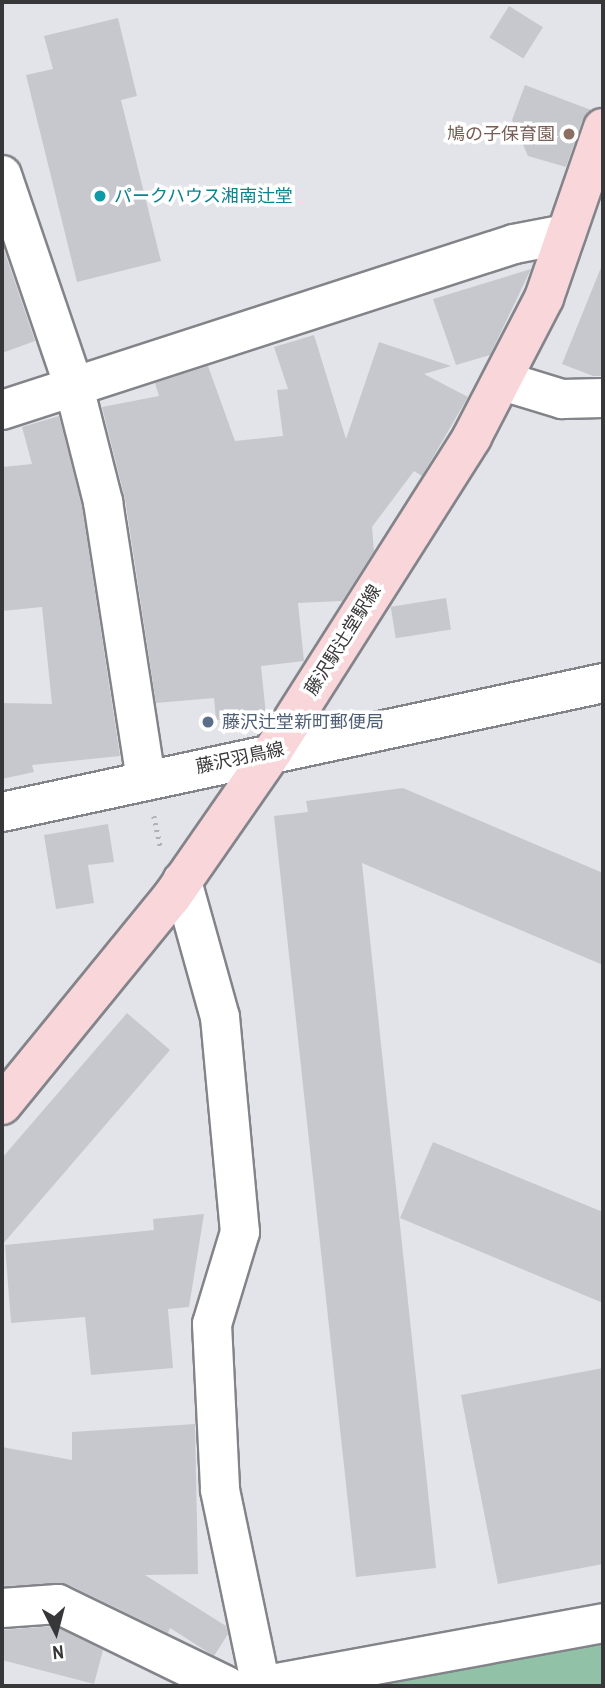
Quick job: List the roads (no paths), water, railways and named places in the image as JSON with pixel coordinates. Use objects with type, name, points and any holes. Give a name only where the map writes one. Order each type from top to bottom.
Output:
[{"type":"main road","name":"藤沢駅辻堂駅線","points":[[2,1105],[182,881],[273,751],[472,437],[544,298],[603,128]]},
{"type":"street","points":[[2,175],[74,387],[103,502],[146,779]]},
{"type":"street","points":[[2,410],[514,244],[566,234]]},
{"type":"street","points":[[503,381],[562,399],[603,398]]},
{"type":"street","name":"藤沢羽鳥線","points":[[2,812],[273,751],[603,683]]},
{"type":"street","points":[[182,881],[220,1017],[240,1232],[212,1324],[220,1490],[261,1686],[603,1623]]},
{"type":"street","points":[[2,1608],[58,1604],[173,1674],[227,1686]]},
{"type":"place","name":"鳩の子保育園","points":[[569,134]]},
{"type":"place","name":"パークハウス湘南辻堂","points":[[100,196]]},
{"type":"place","name":"藤沢辻堂新町郵便局","points":[[208,722]]}]
